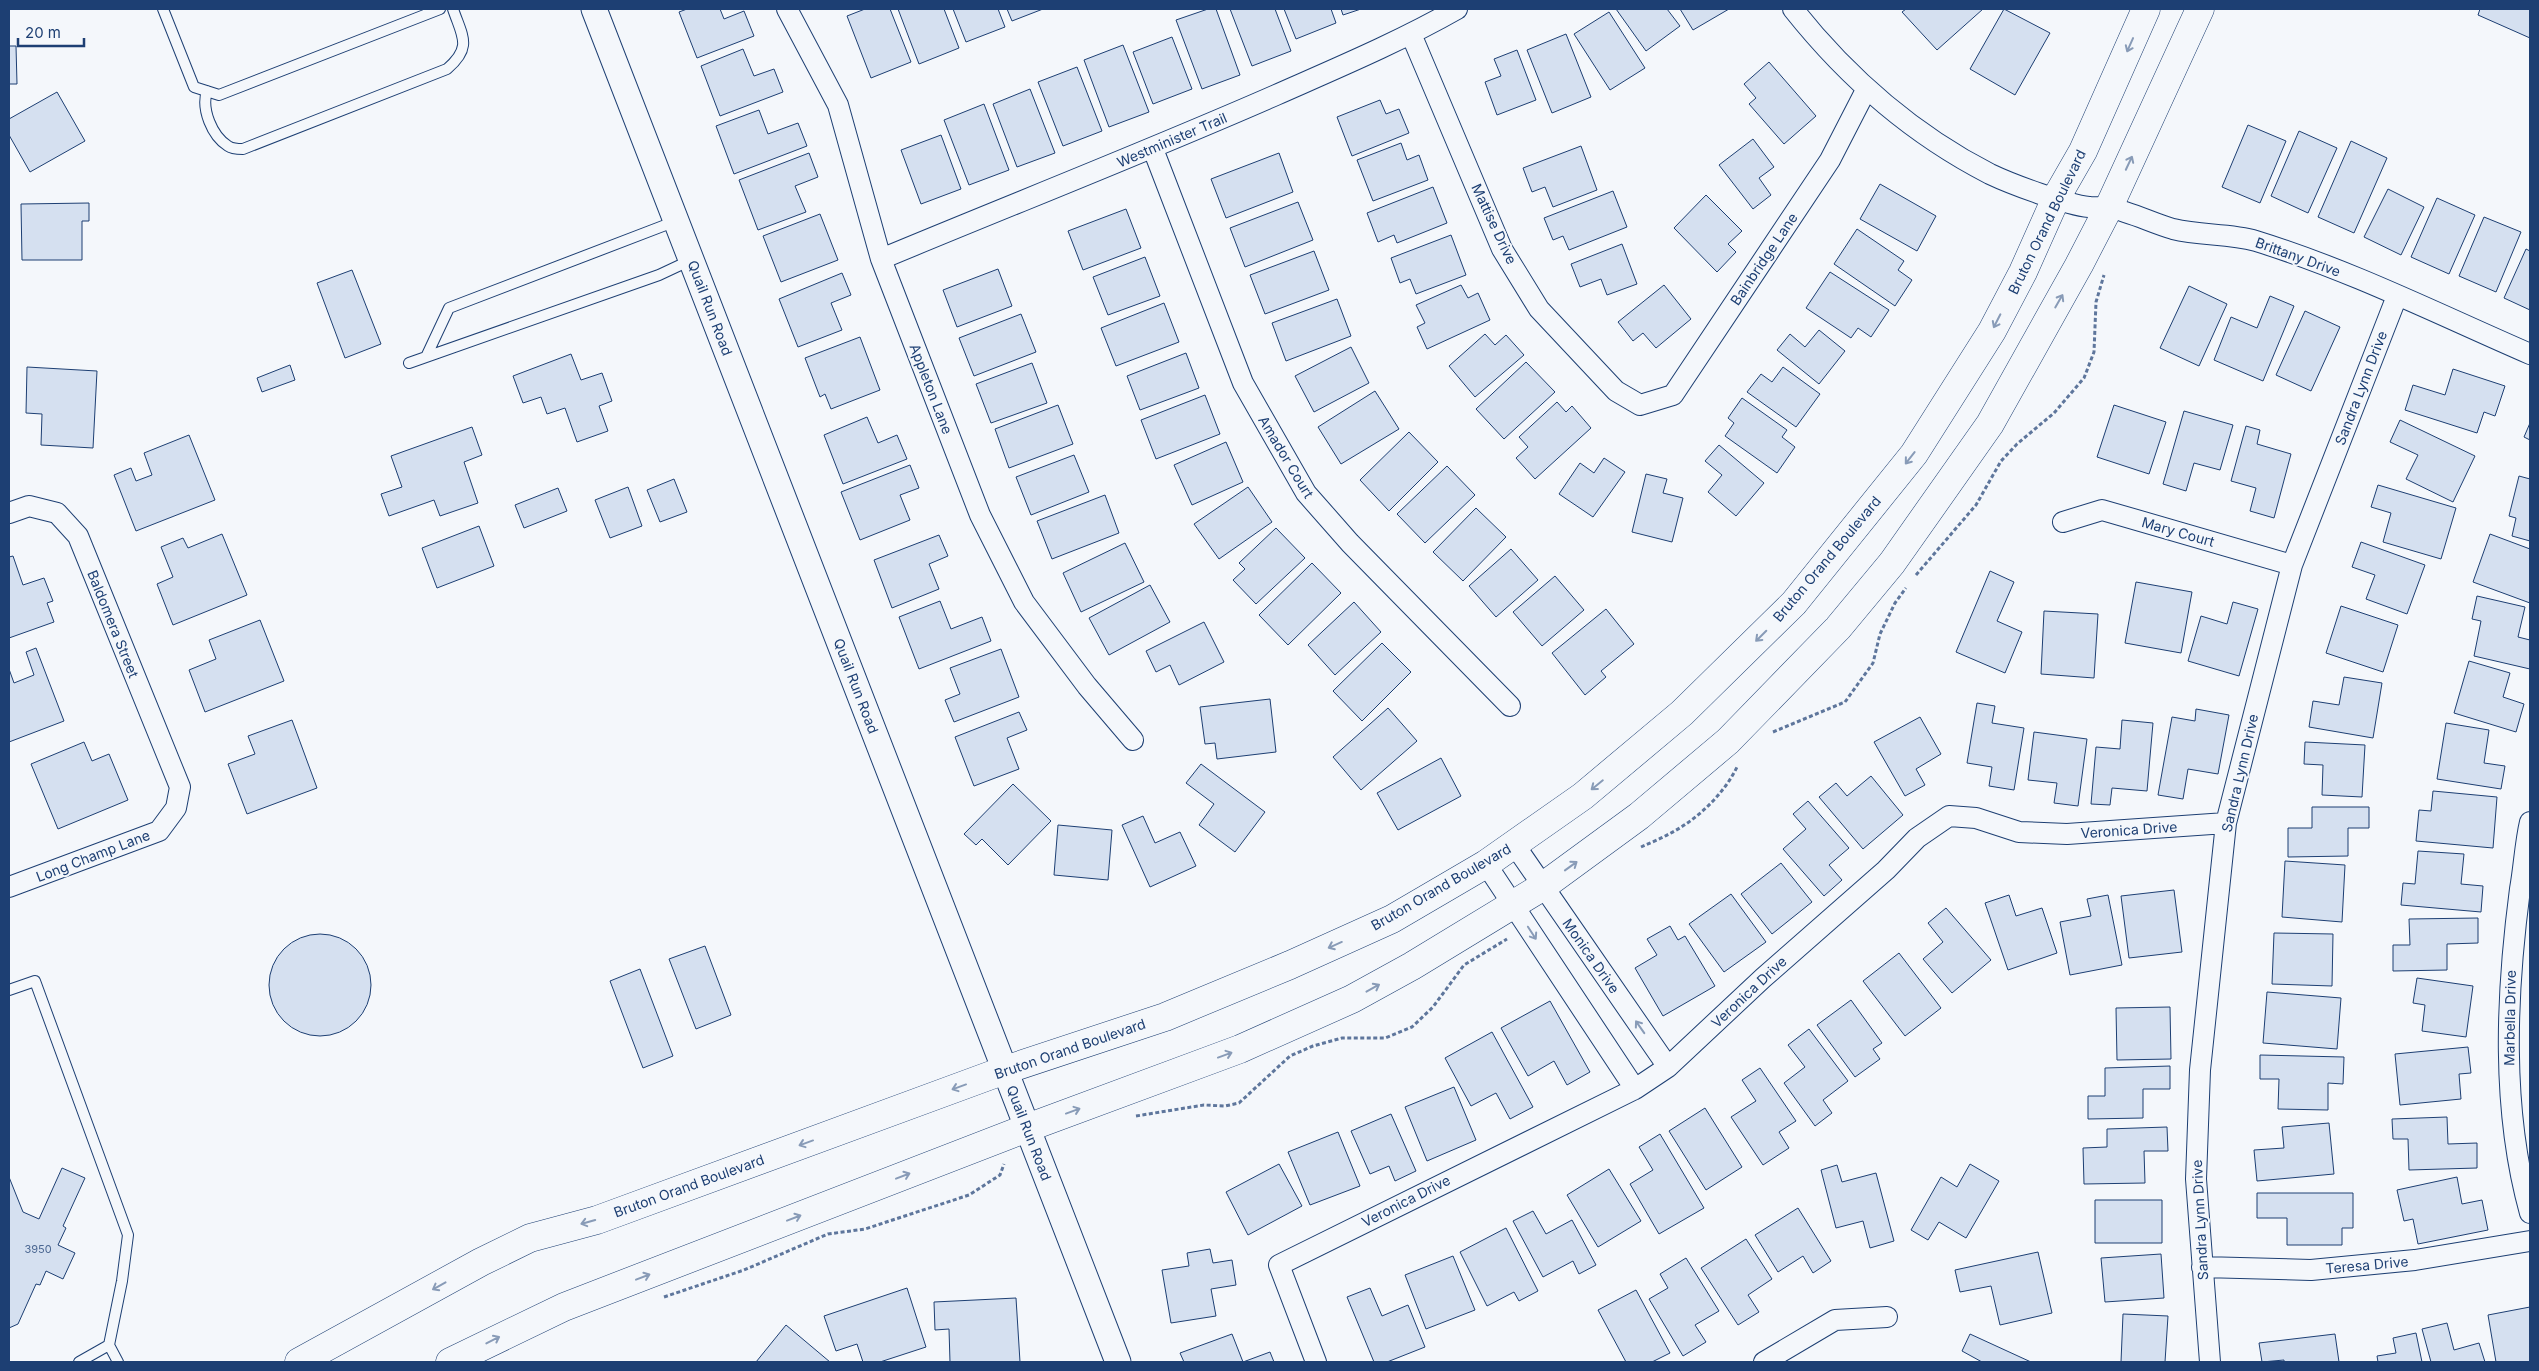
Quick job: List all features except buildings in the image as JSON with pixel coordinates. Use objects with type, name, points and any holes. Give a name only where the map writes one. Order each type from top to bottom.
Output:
[{"type":"main road","name":"Bruton Orand Boulevard","points":[[299,1362],[481,1262],[530,1238],[597,1220],[1005,1070],[1165,1017],[1281,968],[1392,919],[1486,864],[1583,796],[1682,714],[1794,603],[1914,454],[1992,331],[2023,272],[2056,198],[2083,151],[2146,9]]},
{"type":"main road","points":[[450,1362],[564,1307],[1031,1138],[1352,999],[1412,966],[1520,914],[1542,887],[1640,816],[1728,742],[1838,628],[1886,570],[1990,424],[2080,265],[2109,207],[2200,9]]},
{"type":"street","name":"Quail Run Road","points":[[594,9],[1118,1362]]},
{"type":"street","name":"Appleton Lane","points":[[787,9],[838,105],[881,259],[980,515],[1024,602],[1086,686],[1133,740]]},
{"type":"street","name":"Westminister Trail","points":[[881,259],[1026,198],[1153,149],[1412,34],[1457,9]]},
{"type":"street","name":"Brittany Drive","points":[[1793,9],[1814,35],[1866,90],[1924,134],[1991,174],[2056,198],[2088,207],[2109,207],[2172,228],[2200,235],[2244,238],[2271,246],[2397,296],[2530,354]]},
{"type":"street","name":"Mattise Drive","points":[[1412,34],[1506,256],[1539,309],[1616,392],[1640,405]]},
{"type":"street","name":"Bainbridge Lane","points":[[1640,405],[1673,396],[1830,160],[1866,90]]},
{"type":"street","name":"Amador Court","points":[[1153,149],[1243,383],[1306,493],[1350,543],[1510,706]]},
{"type":"street","name":"Sandra Lynn Drive","points":[[2210,1362],[2196,1179],[2200,1070],[2226,824],[2292,565],[2397,296]]},
{"type":"street","name":"Baldomera Street","points":[[9,514],[29,506],[58,513],[78,536],[180,787]]},
{"type":"street","name":"Mary Court","points":[[2063,522],[2102,510],[2292,565]]},
{"type":"street","name":"Long Champ Lane","points":[[9,887],[159,831],[176,808],[180,787]]},
{"type":"street","name":"Veronica Drive","points":[[1316,1362],[1279,1265],[1635,1089],[1668,1067],[1763,978],[1886,870],[1917,838],[1949,816],[1976,818],[2019,832],[2067,834],[2226,824]]},
{"type":"street","name":"Marbella Drive","points":[[2530,822],[2512,953],[2509,1079],[2519,1173],[2530,1213]]},
{"type":"street","name":"Monica Drive","points":[[1514,844],[1668,1067]]},
{"type":"street","points":[[1486,864],[1635,1089]]},
{"type":"street","name":"Teresa Drive","points":[[2202,1267],[2311,1270],[2415,1260],[2530,1241]]},
{"type":"street","points":[[1764,1362],[1835,1320],[1887,1317]]},
{"type":"lane","points":[[163,9],[194,87],[219,95],[440,9]]},
{"type":"lane","points":[[206,91],[204,100],[212,127],[218,138],[230,148],[243,150],[447,69],[459,58],[464,43],[453,9]]},
{"type":"lane","points":[[426,357],[449,308],[676,221]]},
{"type":"lane","points":[[409,363],[659,275],[691,260]]},
{"type":"lane","points":[[9,990],[35,980],[128,1235],[122,1281],[108,1345],[118,1362]]},
{"type":"lane","points":[[79,1362],[108,1345]]},
{"type":"path","points":[[1915,576],[1976,505],[2000,461],[2054,413],[2084,378],[2094,352],[2096,302],[2106,270]]},
{"type":"path","points":[[1768,734],[1845,702],[1873,663],[1880,634],[1895,603],[1910,583]]},
{"type":"path","points":[[1638,849],[1670,834],[1689,822],[1728,786],[1738,765]]},
{"type":"path","points":[[1128,1117],[1204,1104],[1225,1106],[1239,1103],[1290,1056],[1313,1046],[1342,1038],[1385,1038],[1412,1027],[1433,1008],[1464,965],[1502,943],[1520,914]]},
{"type":"path","points":[[662,1298],[744,1270],[828,1234],[865,1229],[969,1195],[1000,1175],[1005,1160],[1031,1138]]}]
